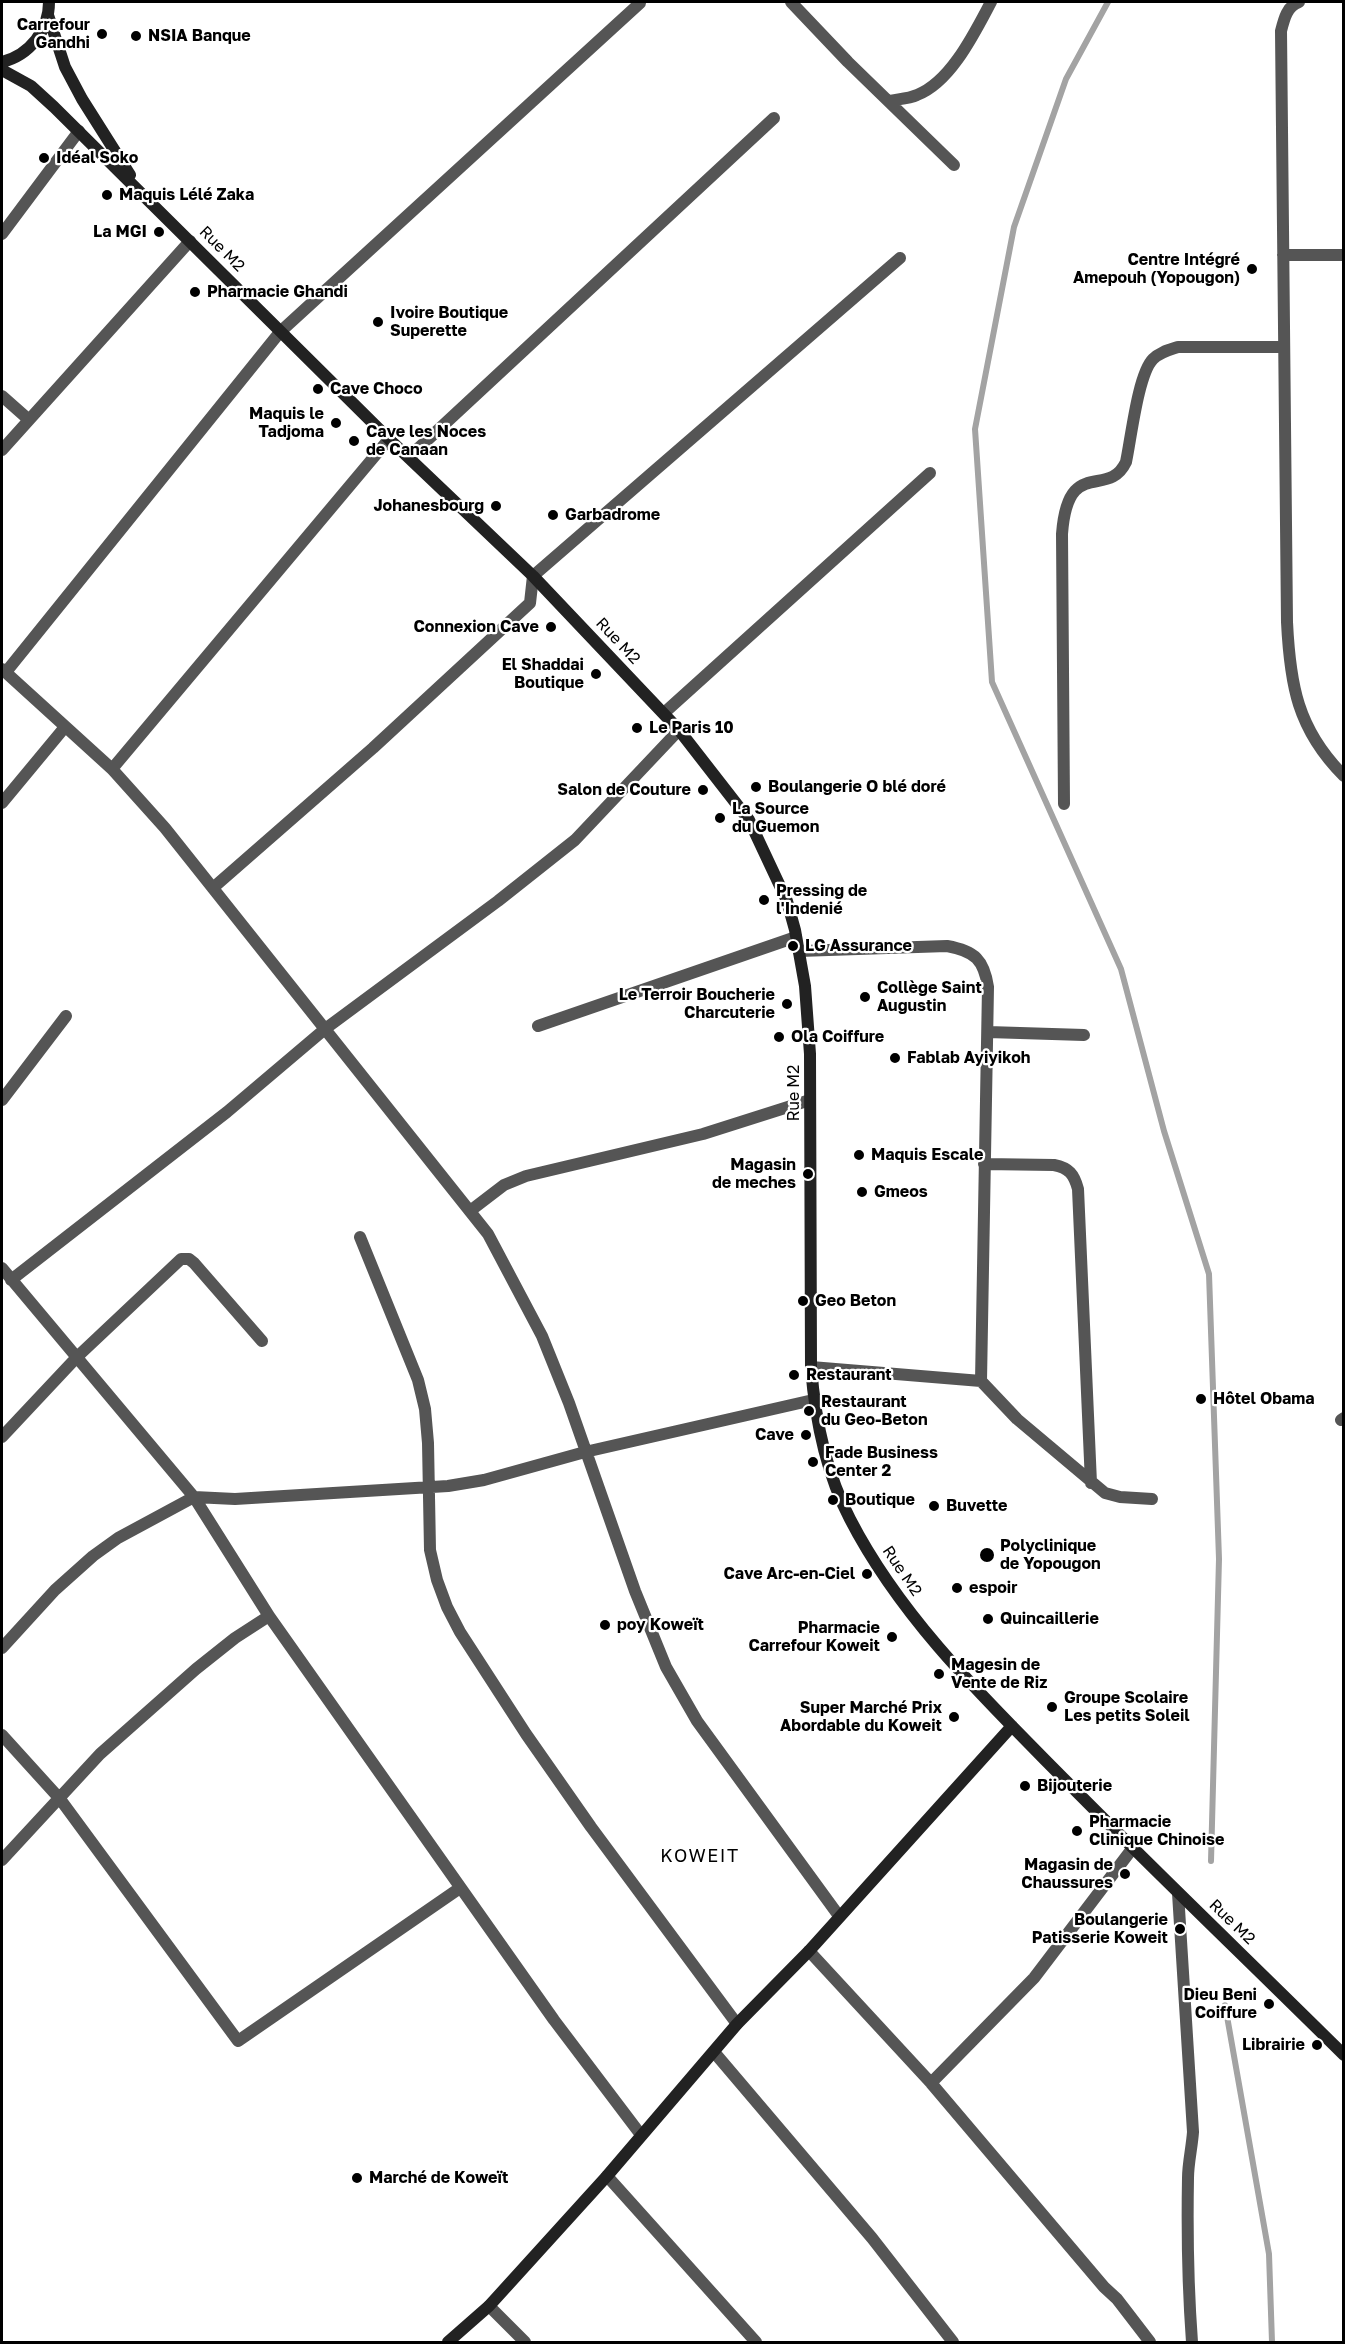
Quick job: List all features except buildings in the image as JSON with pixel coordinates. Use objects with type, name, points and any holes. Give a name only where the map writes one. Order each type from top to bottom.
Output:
[{"type":"street","points":[[2,62],[25,52],[40,36],[50,2]]},
{"type":"street","points":[[889,100],[917,95],[936,82],[957,62],[991,2]]},
{"type":"street","points":[[1299,2],[1294,3],[1285,15],[1281,31],[1288,654],[1301,717],[1316,743],[1344,776]]},
{"type":"street","points":[[640,3],[280,332],[4,670],[112,769],[165,828],[488,1234],[542,1336],[569,1403],[635,1592],[666,1667],[698,1721],[839,1916]]},
{"type":"street","points":[[798,4],[954,165]]},
{"type":"street","points":[[48,15],[65,67],[82,99],[139,189]]},
{"type":"street","points":[[2,70],[31,86],[139,189]]},
{"type":"street","points":[[408,457],[774,118]]},
{"type":"street","points":[[2,234],[79,131]]},
{"type":"street","name":"Rue M2","points":[[139,189],[280,332],[533,576],[664,713],[749,820],[787,901],[805,986],[810,1054],[813,1400],[836,1486],[849,1518],[879,1570],[912,1616],[1012,1726],[1132,1849],[1344,2055]]},
{"type":"street","points":[[2,450],[190,241]]},
{"type":"street","points":[[1283,255],[1344,255]]},
{"type":"street","points":[[214,887],[374,748],[530,603],[533,576],[900,258]]},
{"type":"street","points":[[1064,804],[1062,534],[1068,499],[1077,488],[1087,483],[1114,477],[1122,471],[1126,462],[1144,373],[1153,360],[1165,351],[1178,347],[1284,347]]},
{"type":"street","points":[[2,396],[28,419]]},
{"type":"street","points":[[112,769],[390,439]]},
{"type":"street","points":[[664,713],[930,473]]},
{"type":"street","points":[[2,802],[65,727]]},
{"type":"street","points":[[11,1280],[235,1106],[325,1029],[498,901],[575,840],[679,730]]},
{"type":"street","points":[[538,1026],[796,937]]},
{"type":"street","points":[[799,951],[947,946],[962,949],[978,958],[986,972],[988,1032],[981,1381]]},
{"type":"street","points":[[2,1100],[66,1016]]},
{"type":"street","points":[[988,1032],[1084,1035]]},
{"type":"street","points":[[470,1211],[504,1185],[526,1176],[703,1134],[810,1100]]},
{"type":"street","points":[[984,1164],[1054,1165],[1065,1167],[1074,1175],[1078,1189],[1091,1483]]},
{"type":"street","points":[[360,1238],[418,1380],[426,1420],[430,1550],[437,1580],[460,1632],[495,1689],[585,1818],[737,2025]]},
{"type":"street","points":[[2,1437],[77,1357],[181,1259],[189,1259],[194,1263],[262,1341]]},
{"type":"street","points":[[2,1268],[194,1497],[269,1616],[554,2020],[641,2135]]},
{"type":"street","points":[[811,1367],[981,1381],[1017,1419],[1105,1493],[1120,1497],[1152,1499]]},
{"type":"street","points":[[2,1648],[55,1590],[93,1556],[118,1538],[194,1497],[235,1499],[429,1487],[484,1480],[585,1452],[813,1400]]},
{"type":"street","points":[[2,1860],[100,1754],[158,1701],[235,1638],[269,1616]]},
{"type":"street","points":[[448,2343],[489,2306],[607,2176],[737,2025],[809,1951],[1012,1726]]},
{"type":"street","points":[[2,1735],[60,1799],[238,2041],[460,1888]]},
{"type":"street","points":[[931,2083],[1034,1978],[1132,1849]]},
{"type":"street","points":[[1178,1893],[1193,2132],[1188,2175],[1188,2287],[1192,2343]]},
{"type":"street","points":[[809,1951],[931,2083],[1104,2287],[1118,2299],[1150,2343]]},
{"type":"street","points":[[714,2052],[872,2238],[953,2343]]},
{"type":"street","points":[[607,2176],[756,2343]]},
{"type":"street","points":[[489,2306],[525,2343]]},
{"type":"waterway","points":[[1108,2],[1066,79],[1014,227],[975,429],[992,682],[1121,969],[1164,1131],[1209,1274],[1219,1559],[1211,1861]]},
{"type":"waterway","points":[[1225,2005],[1269,2254],[1272,2342]]},
{"type":"place","name":"Carrefour Gandhi","points":[[102,34]]},
{"type":"place","name":"NSIA Banque","points":[[136,36]]},
{"type":"place","name":"Idéal Soko","points":[[44,158]]},
{"type":"place","name":"Maquis Lélé Zaka","points":[[107,195]]},
{"type":"place","name":"La MGI","points":[[159,232]]},
{"type":"place","name":"Centre Intégré Amepouh (Yopougon)","points":[[1252,269]]},
{"type":"place","name":"Pharmacie Ghandi","points":[[195,292]]},
{"type":"place","name":"Ivoire Boutique Superette","points":[[378,322]]},
{"type":"place","name":"Cave Choco","points":[[318,389]]},
{"type":"place","name":"Maquis le Tadjoma","points":[[336,423]]},
{"type":"place","name":"Cave les Noces de Canaan","points":[[354,441]]},
{"type":"place","name":"Johanesbourg","points":[[496,506]]},
{"type":"place","name":"Garbadrome","points":[[553,515]]},
{"type":"place","name":"Connexion Cave","points":[[551,627]]},
{"type":"place","name":"El Shaddai Boutique","points":[[596,674]]},
{"type":"place","name":"Le Paris 10","points":[[637,728]]},
{"type":"place","name":"Boulangerie O blé doré","points":[[756,787]]},
{"type":"place","name":"Salon de Couture","points":[[703,790]]},
{"type":"place","name":"La Source du Guemon","points":[[720,818]]},
{"type":"place","name":"Pressing de l'Indenié","points":[[764,900]]},
{"type":"place","name":"LG Assurance","points":[[793,946]]},
{"type":"place","name":"Collège Saint Augustin","points":[[865,997]]},
{"type":"place","name":"Le Terroir Boucherie Charcuterie","points":[[787,1004]]},
{"type":"place","name":"Ola Coiffure","points":[[779,1037]]},
{"type":"place","name":"Fablab Ayiyikoh","points":[[895,1058]]},
{"type":"place","name":"Maquis Escale","points":[[859,1155]]},
{"type":"place","name":"Magasin de meches","points":[[808,1174]]},
{"type":"place","name":"Gmeos","points":[[862,1192]]},
{"type":"place","name":"Geo Beton","points":[[803,1301]]},
{"type":"place","name":"Restaurant","points":[[794,1375]]},
{"type":"place","name":"Hôtel Obama","points":[[1201,1399]]},
{"type":"place","name":"Restaurant du Geo-Beton","points":[[809,1411]]},
{"type":"place","name":"Cave","points":[[806,1435]]},
{"type":"place","name":"Fade Business Center 2","points":[[813,1462]]},
{"type":"place","name":"Boutique","points":[[833,1500]]},
{"type":"place","name":"Buvette","points":[[934,1506]]},
{"type":"place","name":"Polyclinique de Yopougon","points":[[987,1555]]},
{"type":"place","name":"Cave Arc-en-Ciel","points":[[867,1574]]},
{"type":"place","name":"espoir","points":[[957,1588]]},
{"type":"place","name":"Quincaillerie","points":[[988,1619]]},
{"type":"place","name":"poy Koweït","points":[[605,1625]]},
{"type":"place","name":"Pharmacie Carrefour Koweit","points":[[892,1637]]},
{"type":"place","name":"Magesin de Vente de Riz","points":[[939,1674]]},
{"type":"place","name":"Groupe Scolaire Les petits Soleil","points":[[1052,1707]]},
{"type":"place","name":"Super Marché Prix Abordable du Koweit","points":[[954,1717]]},
{"type":"place","name":"Bijouterie","points":[[1025,1786]]},
{"type":"place","name":"Pharmacie Clinique Chinoise","points":[[1077,1831]]},
{"type":"place","name":"Magasin de Chaussures","points":[[1125,1874]]},
{"type":"place","name":"Boulangerie Patisserie Koweit","points":[[1180,1929]]},
{"type":"place","name":"Dieu Beni Coiffure","points":[[1269,2004]]},
{"type":"place","name":"Librairie","points":[[1317,2045]]},
{"type":"place","name":"Marché de Koweït","points":[[357,2178]]},
{"type":"district","name":"KOWEIT","points":[[700,1856]]}]
